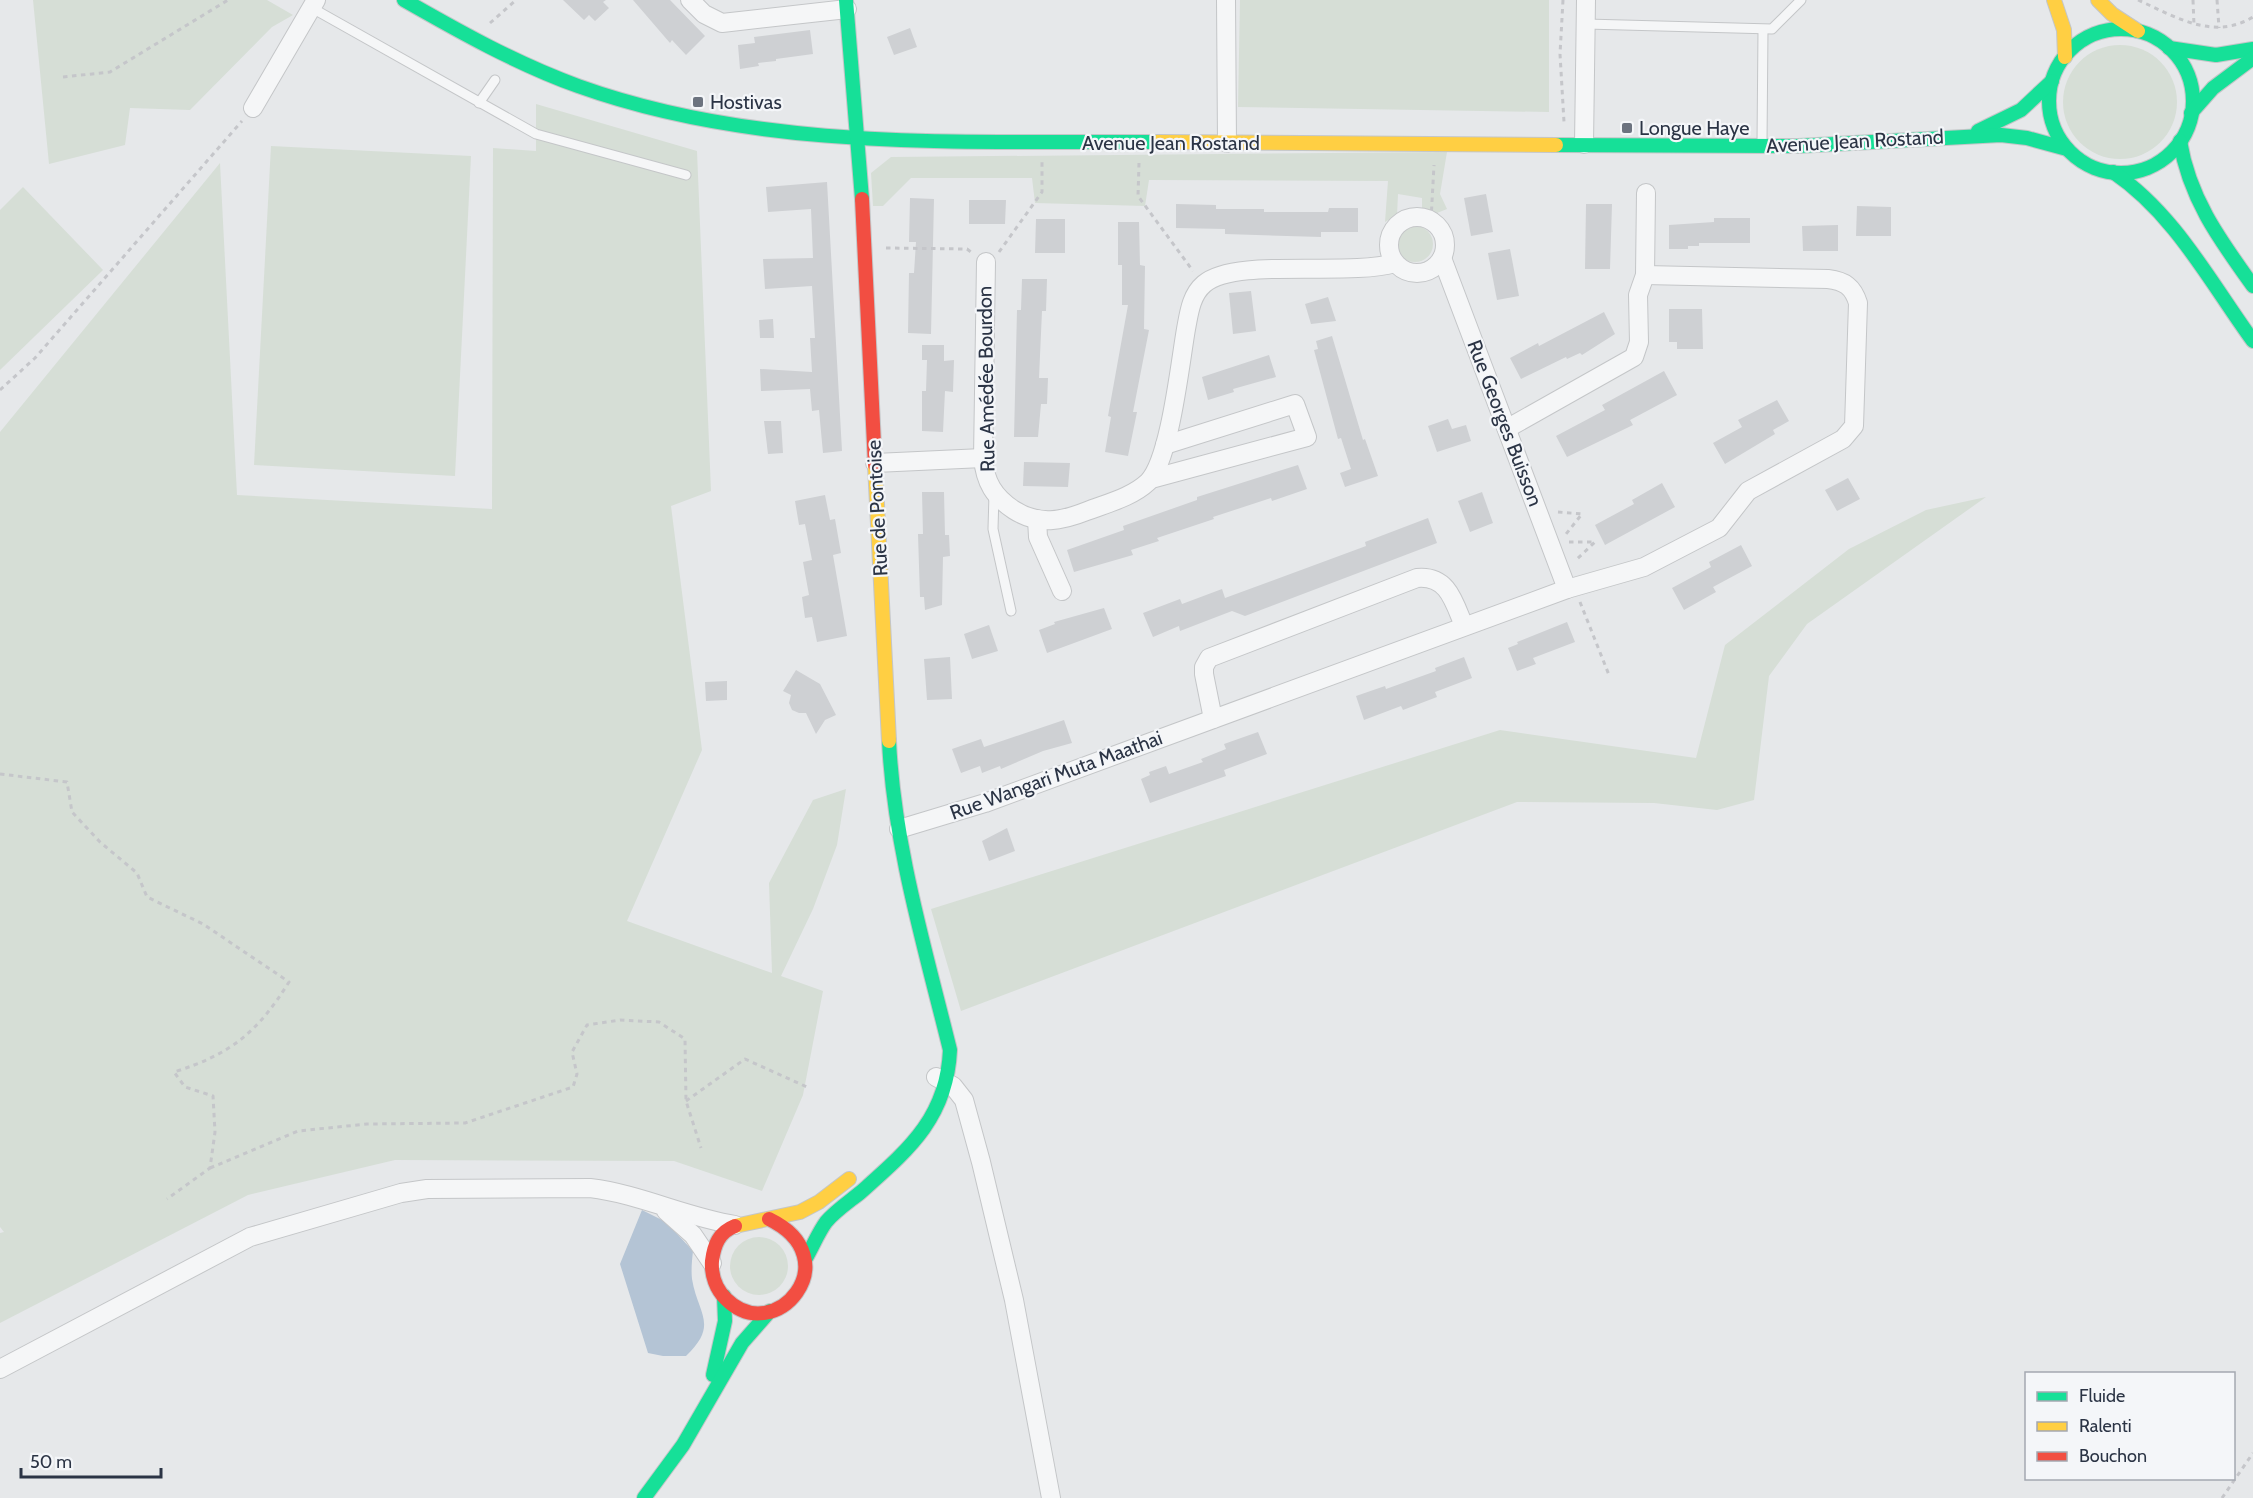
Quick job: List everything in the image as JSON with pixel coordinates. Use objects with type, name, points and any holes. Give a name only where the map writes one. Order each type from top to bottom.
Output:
[{"type":"street","name":"Avenue Jean Rostand","points":[[404,0],[526,65],[622,100],[760,128],[859,138],[1139,143],[1762,146],[1855,145],[1964,136],[2014,136],[2067,149]]},
{"type":"street","points":[[690,0],[704,14],[722,23],[846,5]]},
{"type":"street","points":[[1226,0],[1227,143]]},
{"type":"street","points":[[1584,144],[1586,0]]},
{"type":"street","points":[[2054,0],[2064,30],[2065,57]]},
{"type":"street","points":[[2098,0],[2112,14],[2169,48],[2216,56],[2253,49]]},
{"type":"street","points":[[253,108],[314,4]]},
{"type":"street","name":"Rue de Pontoise","points":[[846,5],[859,138],[888,733],[899,829],[909,886],[950,1050],[941,1079]]},
{"type":"street","points":[[2141,33],[2121,30],[2102,32],[2079,43],[2065,57],[2052,81],[2050,114],[2056,132],[2067,149],[2088,165],[2113,172],[2132,172],[2151,166],[2167,155],[2180,141],[2191,113],[2192,94],[2187,75],[2169,48]]},
{"type":"street","points":[[2191,113],[2213,88],[2253,58]]},
{"type":"street","name":"Avenue Jean Rostand","points":[[1964,136],[2012,116],[2030,104],[2052,81]]},
{"type":"street","points":[[2180,141],[2184,172],[2194,197],[2253,286]]},
{"type":"street","points":[[2113,172],[2132,184],[2158,209],[2253,340]]},
{"type":"street","points":[[1508,428],[1634,357],[1639,342],[1638,295],[1645,275],[1646,193]]},
{"type":"street","points":[[1431,220],[1416,216],[1397,225],[1389,243],[1395,263],[1404,270],[1420,273],[1435,267],[1442,258]]},
{"type":"street","name":"Rue Georges Buisson","points":[[1431,220],[1444,236],[1442,258],[1560,570],[1570,588]]},
{"type":"street","name":"Rue Amédée Bourdon","points":[[986,262],[983,458],[986,477],[994,494]]},
{"type":"street","points":[[1151,479],[1165,446],[1189,310],[1203,284],[1219,275],[1243,270],[1354,269],[1395,263]]},
{"type":"street","name":"Rue Wangari Muta Maathai","points":[[899,829],[978,806],[1570,588],[1644,567],[1719,528],[1748,491],[1843,439],[1854,426],[1858,303],[1854,290],[1849,286],[1828,279],[1645,275]]},
{"type":"street","points":[[994,494],[1020,513],[1037,519],[1065,520],[1126,496],[1151,479],[1307,437],[1294,404],[1165,446]]},
{"type":"street","points":[[874,463],[983,458]]},
{"type":"street","points":[[1037,519],[1038,537],[1062,591]]},
{"type":"street","points":[[1213,719],[1204,674],[1204,667],[1209,658],[1417,578],[1431,578],[1443,583],[1464,626]]},
{"type":"street","points":[[895,1140],[941,1079]]},
{"type":"street","points":[[660,1206],[693,1235],[712,1263],[716,1284],[724,1296],[741,1309],[755,1312],[770,1311],[783,1306],[798,1292],[805,1279],[806,1258],[827,1221],[907,1151],[931,1120],[941,1079]]},
{"type":"street","points":[[941,1079],[959,1092],[964,1100],[986,1183],[1014,1300],[1051,1498]]},
{"type":"street","points":[[712,1263],[719,1241],[735,1225],[755,1219],[769,1219],[802,1212],[832,1193],[859,1170]]},
{"type":"street","points":[[0,1369],[250,1237],[401,1193],[427,1189],[590,1188],[617,1192],[660,1206],[735,1225]]},
{"type":"street","points":[[769,1219],[782,1224],[793,1233],[806,1258]]},
{"type":"street","points":[[707,1401],[723,1332],[724,1296]]},
{"type":"street","points":[[644,1498],[684,1444],[742,1342],[770,1311]]},
{"type":"lane","points":[[1586,24],[1772,29],[1801,0]]},
{"type":"lane","points":[[314,4],[479,103],[536,134],[686,176]]},
{"type":"lane","points":[[1762,146],[1763,30]]},
{"type":"lane","points":[[479,103],[495,80]]},
{"type":"lane","points":[[994,494],[993,529],[1011,611]]},
{"type":"path","points":[[63,77],[110,72],[228,0]]},
{"type":"path","points":[[474,39],[516,0]]},
{"type":"path","points":[[1563,0],[1560,54],[1564,122]]},
{"type":"path","points":[[2138,0],[2194,26],[2219,29],[2253,17]]},
{"type":"path","points":[[2193,0],[2194,26]]},
{"type":"path","points":[[2217,0],[2219,29]]},
{"type":"path","points":[[0,390],[34,358],[253,108]]},
{"type":"path","points":[[1552,122],[1585,123]]},
{"type":"path","points":[[864,248],[967,249],[986,262],[1003,249],[1042,192],[1042,142]]},
{"type":"path","points":[[1139,143],[1138,196],[1203,284]]},
{"type":"path","points":[[1431,220],[1435,144]]},
{"type":"path","points":[[1538,510],[1582,514],[1560,542],[1595,542],[1572,564],[1560,570]]},
{"type":"path","points":[[1570,588],[1609,675]]},
{"type":"path","points":[[0,774],[68,782],[72,812],[100,842],[137,873],[147,897],[203,924],[289,981],[270,1012],[240,1040],[211,1060],[174,1072],[185,1087],[213,1096],[215,1132],[210,1168]]},
{"type":"path","points":[[167,1199],[210,1168],[298,1131],[367,1124],[465,1123],[573,1087],[577,1074],[572,1052],[587,1025],[620,1020],[659,1022],[685,1039],[686,1101],[701,1148]]},
{"type":"path","points":[[686,1101],[745,1059],[807,1087]]},
{"type":"path","points":[[2223,1498],[2253,1453]]},
{"type":"shaded area","points":[[33,0],[267,0],[293,15],[272,27],[190,110],[130,108],[125,145],[49,164]]},
{"type":"shaded area","points":[[1240,0],[1549,0],[1549,112],[1238,107]]},
{"type":"shaded area","points":[[2120,45],[2142,50],[2160,62],[2172,80],[2177,102],[2172,124],[2160,142],[2142,154],[2120,159],[2098,154],[2080,142],[2068,124],[2063,102],[2068,80],[2080,62],[2098,50]]},
{"type":"shaded area","points":[[536,104],[697,151],[711,491],[671,506],[702,750],[627,921],[772,973],[769,883],[813,800],[846,789],[837,845],[813,909],[781,976],[823,991],[803,1095],[762,1191],[674,1161],[395,1160],[248,1195],[0,1323],[0,1233],[4,1232],[0,1227],[0,432],[220,163],[237,495],[492,509],[493,148],[536,151]]},
{"type":"shaded area","points":[[271,146],[471,156],[455,476],[254,465]]},
{"type":"shaded area","points":[[1447,152],[1440,194],[1447,209],[1437,213],[1422,210],[1422,198],[1398,194],[1397,215],[1385,222],[1388,181],[1149,180],[1145,206],[1035,203],[1032,178],[911,178],[883,206],[873,206],[871,173],[891,157]]},
{"type":"shaded area","points":[[23,187],[103,270],[0,370],[0,210]]},
{"type":"shaded area","points":[[1415,226],[1428,231],[1433,244],[1428,257],[1415,262],[1402,257],[1397,244],[1402,231]]},
{"type":"shaded area","points":[[1986,497],[1807,624],[1769,676],[1754,800],[1717,810],[1654,803],[1517,802],[961,1011],[931,909],[1500,730],[1696,758],[1725,645],[1849,549],[1926,510]]},
{"type":"shaded area","points":[[759,1237],[775,1242],[783,1250],[788,1266],[783,1282],[775,1290],[759,1295],[743,1290],[735,1282],[730,1266],[735,1250],[743,1242]]},
{"type":"water","points":[[642,1210],[666,1222],[693,1251],[692,1279],[704,1319],[704,1327],[702,1336],[686,1356],[663,1356],[648,1353],[620,1264]]},
{"type":"building","points":[[563,0],[606,0],[603,2],[609,8],[595,21],[589,15],[584,20]]},
{"type":"building","points":[[633,0],[670,0],[705,36],[686,55],[672,40],[670,43]]},
{"type":"building","points":[[910,28],[917,47],[894,55],[887,37]]},
{"type":"building","points":[[810,30],[813,54],[776,59],[776,61],[758,63],[759,66],[740,69],[738,45],[755,43],[754,37]]},
{"type":"building","points":[[827,182],[842,451],[823,453],[819,410],[812,411],[810,389],[761,391],[760,369],[812,372],[810,338],[815,338],[812,286],[765,289],[763,259],[813,258],[811,209],[768,212],[766,187]]},
{"type":"building","points":[[1486,194],[1493,232],[1471,236],[1464,198]]},
{"type":"building","points":[[910,198],[934,199],[931,334],[908,333],[909,273],[914,273],[916,242],[909,242]]},
{"type":"building","points":[[969,200],[1006,200],[1005,224],[969,224]]},
{"type":"building","points":[[1176,204],[1216,205],[1216,209],[1264,209],[1264,212],[1328,212],[1329,208],[1358,208],[1358,232],[1321,232],[1321,237],[1225,234],[1225,229],[1176,228]]},
{"type":"building","points":[[1586,204],[1612,204],[1610,269],[1585,269]]},
{"type":"building","points":[[1857,206],[1891,207],[1891,236],[1856,236]]},
{"type":"building","points":[[1714,218],[1750,218],[1750,243],[1699,243],[1699,246],[1688,246],[1688,249],[1669,249],[1669,225],[1714,222]]},
{"type":"building","points":[[1036,219],[1065,219],[1065,253],[1035,253]]},
{"type":"building","points":[[1118,222],[1139,222],[1140,265],[1145,266],[1144,329],[1149,330],[1133,412],[1137,412],[1128,456],[1105,452],[1111,417],[1108,416],[1128,305],[1122,305],[1122,265],[1118,265]]},
{"type":"building","points":[[1838,225],[1838,251],[1803,251],[1802,226]]},
{"type":"building","points":[[1510,249],[1519,296],[1497,300],[1488,253]]},
{"type":"building","points":[[1022,279],[1047,279],[1046,311],[1042,311],[1039,378],[1048,378],[1047,404],[1041,404],[1038,437],[1014,437],[1017,310],[1021,310]]},
{"type":"building","points":[[1251,291],[1256,331],[1233,334],[1229,293]]},
{"type":"building","points":[[1328,297],[1336,321],[1311,324],[1305,304]]},
{"type":"building","points":[[1669,309],[1702,309],[1703,349],[1677,349],[1677,342],[1669,342]]},
{"type":"building","points":[[1604,312],[1615,334],[1582,355],[1580,353],[1567,359],[1566,357],[1521,379],[1510,358],[1538,343],[1539,346]]},
{"type":"building","points":[[773,319],[774,338],[760,338],[759,320]]},
{"type":"building","points":[[1332,336],[1363,440],[1365,439],[1378,476],[1345,487],[1340,473],[1351,469],[1341,438],[1338,439],[1314,350],[1318,349],[1316,341]]},
{"type":"building","points":[[922,345],[944,345],[944,361],[954,360],[953,392],[945,391],[943,432],[922,431],[922,391],[926,391],[927,360],[922,360]]},
{"type":"building","points":[[1269,355],[1276,377],[1233,389],[1234,392],[1208,400],[1202,377]]},
{"type":"building","points":[[1664,371],[1677,395],[1630,420],[1633,425],[1567,457],[1556,436],[1605,410],[1602,405]]},
{"type":"building","points":[[1777,400],[1789,421],[1773,430],[1775,434],[1725,464],[1713,443],[1742,427],[1738,420]]},
{"type":"building","points":[[1448,419],[1452,429],[1466,425],[1471,441],[1437,452],[1428,426]]},
{"type":"building","points":[[764,421],[781,421],[783,453],[768,454]]},
{"type":"building","points":[[1024,462],[1070,463],[1068,487],[1023,486]]},
{"type":"building","points":[[1298,465],[1307,489],[1213,517],[1214,519],[1157,538],[1159,541],[1131,550],[1133,555],[1074,572],[1067,550],[1124,530],[1123,526],[1197,500],[1197,497]]},
{"type":"building","points":[[1848,478],[1860,499],[1837,511],[1825,490]]},
{"type":"building","points":[[1662,483],[1675,507],[1605,545],[1595,525],[1634,504],[1632,500]]},
{"type":"building","points":[[922,492],[944,492],[945,535],[949,535],[950,556],[943,557],[942,605],[925,610],[924,597],[920,597],[918,534],[923,534]]},
{"type":"building","points":[[1482,492],[1493,523],[1470,532],[1458,501]]},
{"type":"building","points":[[825,495],[830,520],[835,519],[841,553],[833,555],[847,636],[817,642],[812,617],[805,618],[802,597],[809,595],[803,562],[812,560],[805,524],[799,525],[795,501]]},
{"type":"building","points":[[1428,518],[1437,543],[1245,616],[1232,611],[1180,631],[1179,626],[1153,637],[1143,613],[1180,599],[1182,604],[1222,589],[1225,598],[1366,546],[1365,542]]},
{"type":"building","points":[[1741,545],[1752,566],[1713,587],[1716,592],[1684,610],[1672,588],[1711,567],[1709,562]]},
{"type":"building","points":[[1104,608],[1112,629],[1047,653],[1039,630],[1055,624],[1054,622]]},
{"type":"building","points":[[1567,622],[1575,642],[1533,658],[1536,664],[1517,671],[1508,648],[1518,644],[1517,642]]},
{"type":"building","points":[[989,625],[998,651],[972,659],[964,634]]},
{"type":"building","points":[[950,657],[952,699],[927,700],[924,659]]},
{"type":"building","points":[[1464,657],[1472,678],[1435,692],[1437,697],[1403,710],[1401,706],[1364,720],[1356,696],[1385,686],[1386,689],[1436,671],[1435,668]]},
{"type":"building","points":[[796,670],[820,684],[836,715],[825,720],[816,734],[806,713],[792,710],[789,703],[791,695],[783,691]]},
{"type":"building","points":[[727,681],[727,700],[706,701],[705,682]]},
{"type":"building","points":[[1064,720],[1072,743],[1043,751],[1001,769],[1000,766],[982,773],[980,766],[961,773],[952,749],[981,739],[984,747]]},
{"type":"building","points":[[1258,732],[1267,754],[1224,770],[1226,776],[1150,803],[1141,779],[1150,775],[1149,772],[1166,766],[1169,774],[1203,762],[1201,759],[1226,749],[1224,744]]},
{"type":"building","points":[[1007,828],[1015,851],[989,861],[982,841]]},
{"type":"traffic: fast","points":[[404,0],[489,47],[578,86],[648,107],[719,122],[791,132],[864,138],[1011,142],[1157,142]]},
{"type":"traffic: fast","points":[[846,0],[862,199]]},
{"type":"traffic: fast","points":[[2121,29],[2148,35],[2172,50],[2187,74],[2193,101],[2187,128],[2172,152],[2148,167],[2121,173],[2094,167],[2070,152],[2055,128],[2049,101],[2055,74],[2070,50],[2094,35],[2121,29]]},
{"type":"traffic: fast","points":[[2169,48],[2216,55],[2253,49]]},
{"type":"traffic: fast","points":[[2191,113],[2213,88],[2253,58]]},
{"type":"traffic: fast","points":[[1978,131],[2021,110],[2052,81]]},
{"type":"traffic: fast","points":[[1556,145],[1798,146],[2001,135],[2027,138],[2067,149]]},
{"type":"traffic: fast","points":[[2180,141],[2184,162],[2198,200],[2218,235],[2253,286]]},
{"type":"traffic: fast","points":[[2113,172],[2135,189],[2173,228],[2253,341]]},
{"type":"traffic: fast","points":[[806,1258],[826,1222],[894,1162],[922,1131],[933,1114],[947,1074],[950,1050],[904,858],[897,819],[889,741]]},
{"type":"traffic: fast","points":[[713,1375],[725,1321],[724,1296]]},
{"type":"traffic: fast","points":[[644,1498],[683,1445],[742,1343],[770,1311]]},
{"type":"traffic: slow","points":[[2054,0],[2064,30],[2065,57]]},
{"type":"traffic: slow","points":[[2098,0],[2112,14],[2138,31]]},
{"type":"traffic: slow","points":[[1157,142],[1556,145]]},
{"type":"traffic: slow","points":[[875,465],[889,741]]},
{"type":"traffic: slow","points":[[735,1226],[800,1212],[819,1202],[849,1179]]},
{"type":"traffic: jam","points":[[862,199],[875,465]]},
{"type":"traffic: jam","points":[[735,1226],[721,1235],[716,1244],[712,1261],[715,1282],[726,1299],[745,1311],[765,1313],[783,1306],[797,1292],[804,1275],[804,1255],[793,1236],[769,1219]]},
{"type":"place","name":"Hostivas","points":[[698,102]]},
{"type":"place","name":"Longue Haye","points":[[1627,128]]}]
